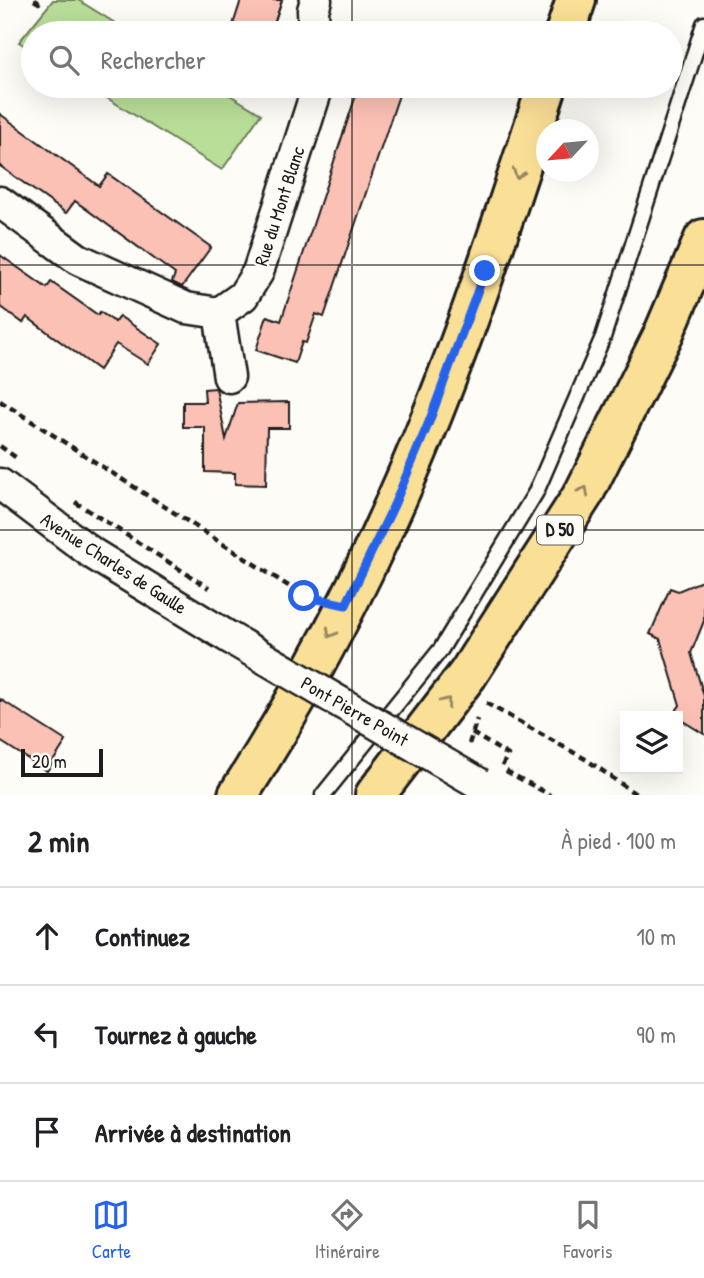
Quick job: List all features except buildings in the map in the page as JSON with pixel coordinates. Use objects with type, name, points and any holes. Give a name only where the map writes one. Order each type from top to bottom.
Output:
[{"type":"main road","points":[[569,21],[576,0]]},
{"type":"main road","points":[[238,795],[268,748],[346,605],[394,505],[429,422],[485,271],[543,98]]},
{"type":"main road","name":"D 50","points":[[374,795],[468,674],[584,493],[663,335],[704,239]]},
{"type":"street","points":[[313,21],[316,0]]},
{"type":"street","name":"Rue du Mont Blanc","points":[[219,313],[243,296],[258,272],[314,98]]},
{"type":"street","points":[[0,202],[78,259],[186,308],[219,313],[229,377]]},
{"type":"street","name":"Avenue Charles de Gaulle","points":[[0,484],[93,554],[230,638]]},
{"type":"street","name":"Pont Pierre Point","points":[[230,638],[493,778]]},
{"type":"lane","points":[[683,88],[704,23]]},
{"type":"lane","points":[[323,795],[441,649],[536,492],[603,337],[680,98]]},
{"type":"path","points":[[34,0],[39,3],[41,0]]},
{"type":"path","points":[[0,401],[304,596],[346,605]]},
{"type":"path","points":[[0,446],[21,461]]},
{"type":"path","points":[[74,501],[211,590]]},
{"type":"path","points":[[482,701],[587,760],[637,795]]},
{"type":"path","points":[[472,733],[508,755],[493,778],[550,795]]},
{"type":"green space","points":[[53,0],[78,0],[112,21],[36,21]]},
{"type":"green space","points":[[107,98],[235,98],[261,114],[222,170]]},
{"type":"route","points":[[304,596],[346,605],[394,505],[429,422],[485,271]]}]
